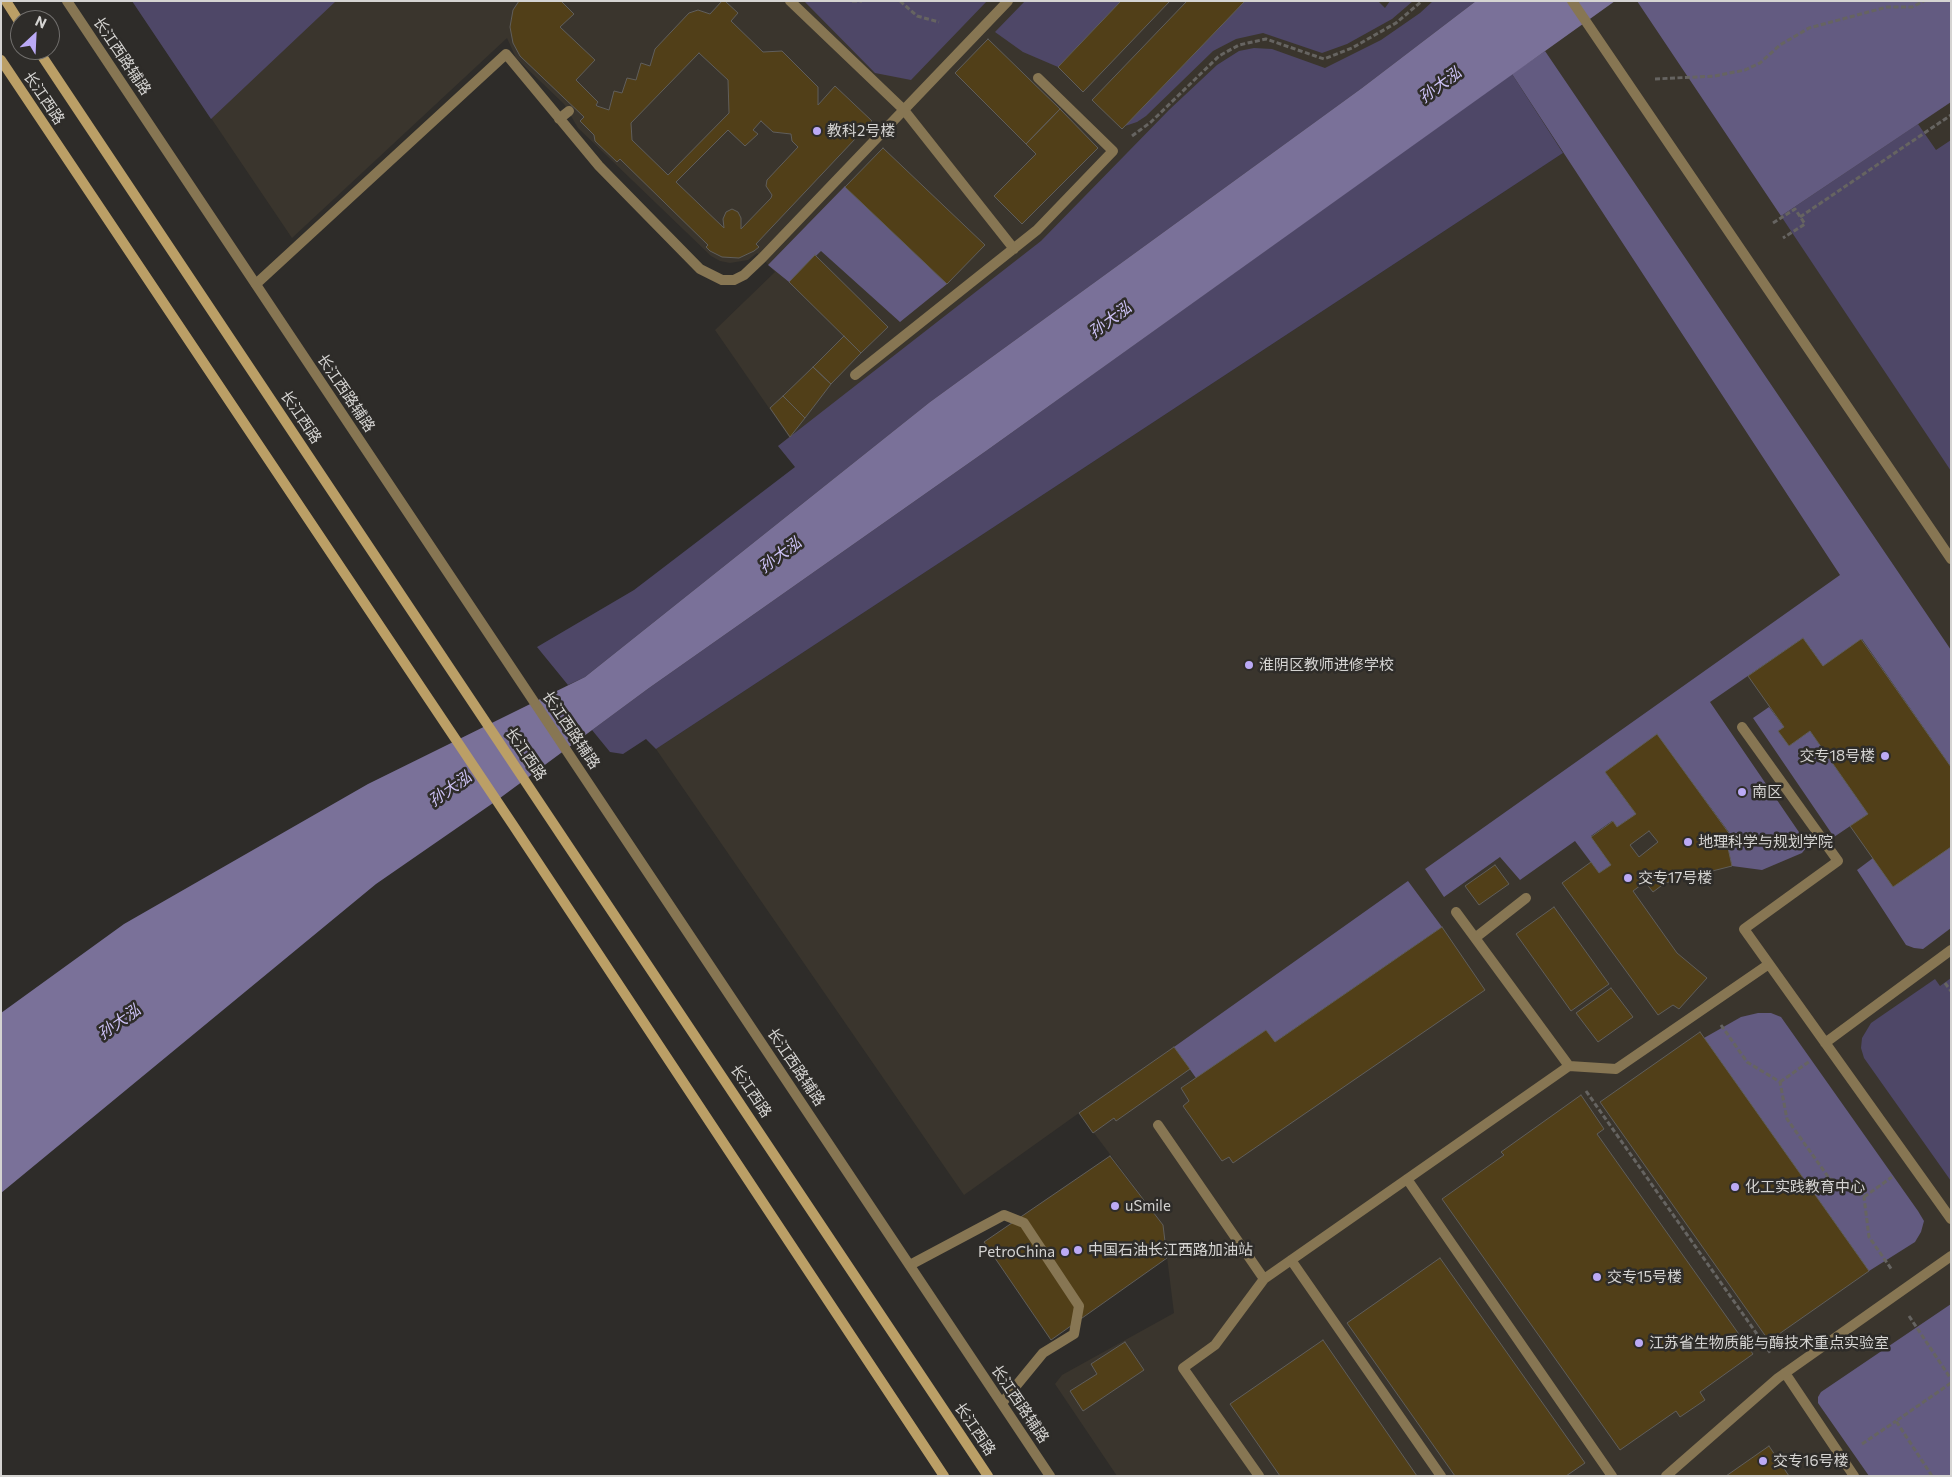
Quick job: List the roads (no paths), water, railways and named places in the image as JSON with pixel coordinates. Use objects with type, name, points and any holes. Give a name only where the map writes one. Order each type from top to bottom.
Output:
[{"type":"main road","name":"长江西路","points":[[1,60],[513,825],[944,1476]]},
{"type":"main road","name":"长江西路","points":[[45,60],[988,1476]]},
{"type":"street","name":"长江西路辅路","points":[[67,1],[1050,1476]]},
{"type":"street","points":[[790,1],[904,110],[1014,249]]},
{"type":"street","points":[[256,284],[506,54],[599,166],[700,269],[722,280],[734,280],[744,275],[762,258],[1008,1]]},
{"type":"street","points":[[1572,1],[1951,559]]},
{"type":"street","points":[[855,375],[1037,230],[1113,151],[1038,78]]},
{"type":"street","points":[[559,119],[569,111]]},
{"type":"street","points":[[1742,727],[1838,861],[1744,929],[1951,1219]]},
{"type":"street","points":[[1475,938],[1526,898]]},
{"type":"street","points":[[1456,912],[1569,1066]]},
{"type":"street","points":[[1827,1046],[1951,950]]},
{"type":"street","points":[[1259,1476],[1183,1368],[1215,1345],[1264,1279],[1569,1066],[1616,1069],[1769,964]]},
{"type":"street","points":[[1158,1125],[1264,1279]]},
{"type":"street","points":[[1407,1179],[1612,1476]]},
{"type":"street","points":[[910,1265],[1004,1215],[1024,1223],[1079,1306],[1074,1334],[1044,1353],[1002,1403]]},
{"type":"street","points":[[1666,1476],[1784,1373],[1951,1256]]},
{"type":"street","points":[[1291,1260],[1441,1476]]},
{"type":"street","points":[[1784,1373],[1854,1476]]},
{"type":"water","name":"孙大泓","points":[[1476,1],[1615,1],[986,451],[649,688],[496,801],[376,884],[1,1193],[1,1013],[124,924],[368,784],[585,677],[930,402],[1362,88]]},
{"type":"place","name":"教科2号楼","points":[[817,131]]},
{"type":"place","name":"淮阴区教师进修学校","points":[[1249,665]]},
{"type":"place","name":"交专18号楼","points":[[1885,756]]},
{"type":"place","name":"南区","points":[[1742,792]]},
{"type":"place","name":"地理科学与规划学院","points":[[1688,842]]},
{"type":"place","name":"交专17号楼","points":[[1628,878]]},
{"type":"place","name":"化工实践教育中心","points":[[1735,1187]]},
{"type":"place","name":"uSmile","points":[[1115,1206]]},
{"type":"place","name":"中国石油长江西路加油站","points":[[1078,1250]]},
{"type":"place","name":"PetroChina","points":[[1065,1252]]},
{"type":"place","name":"交专15号楼","points":[[1597,1277]]},
{"type":"place","name":"江苏省生物质能与酶技术重点实验室","points":[[1639,1343]]},
{"type":"place","name":"交专16号楼","points":[[1763,1461]]}]
